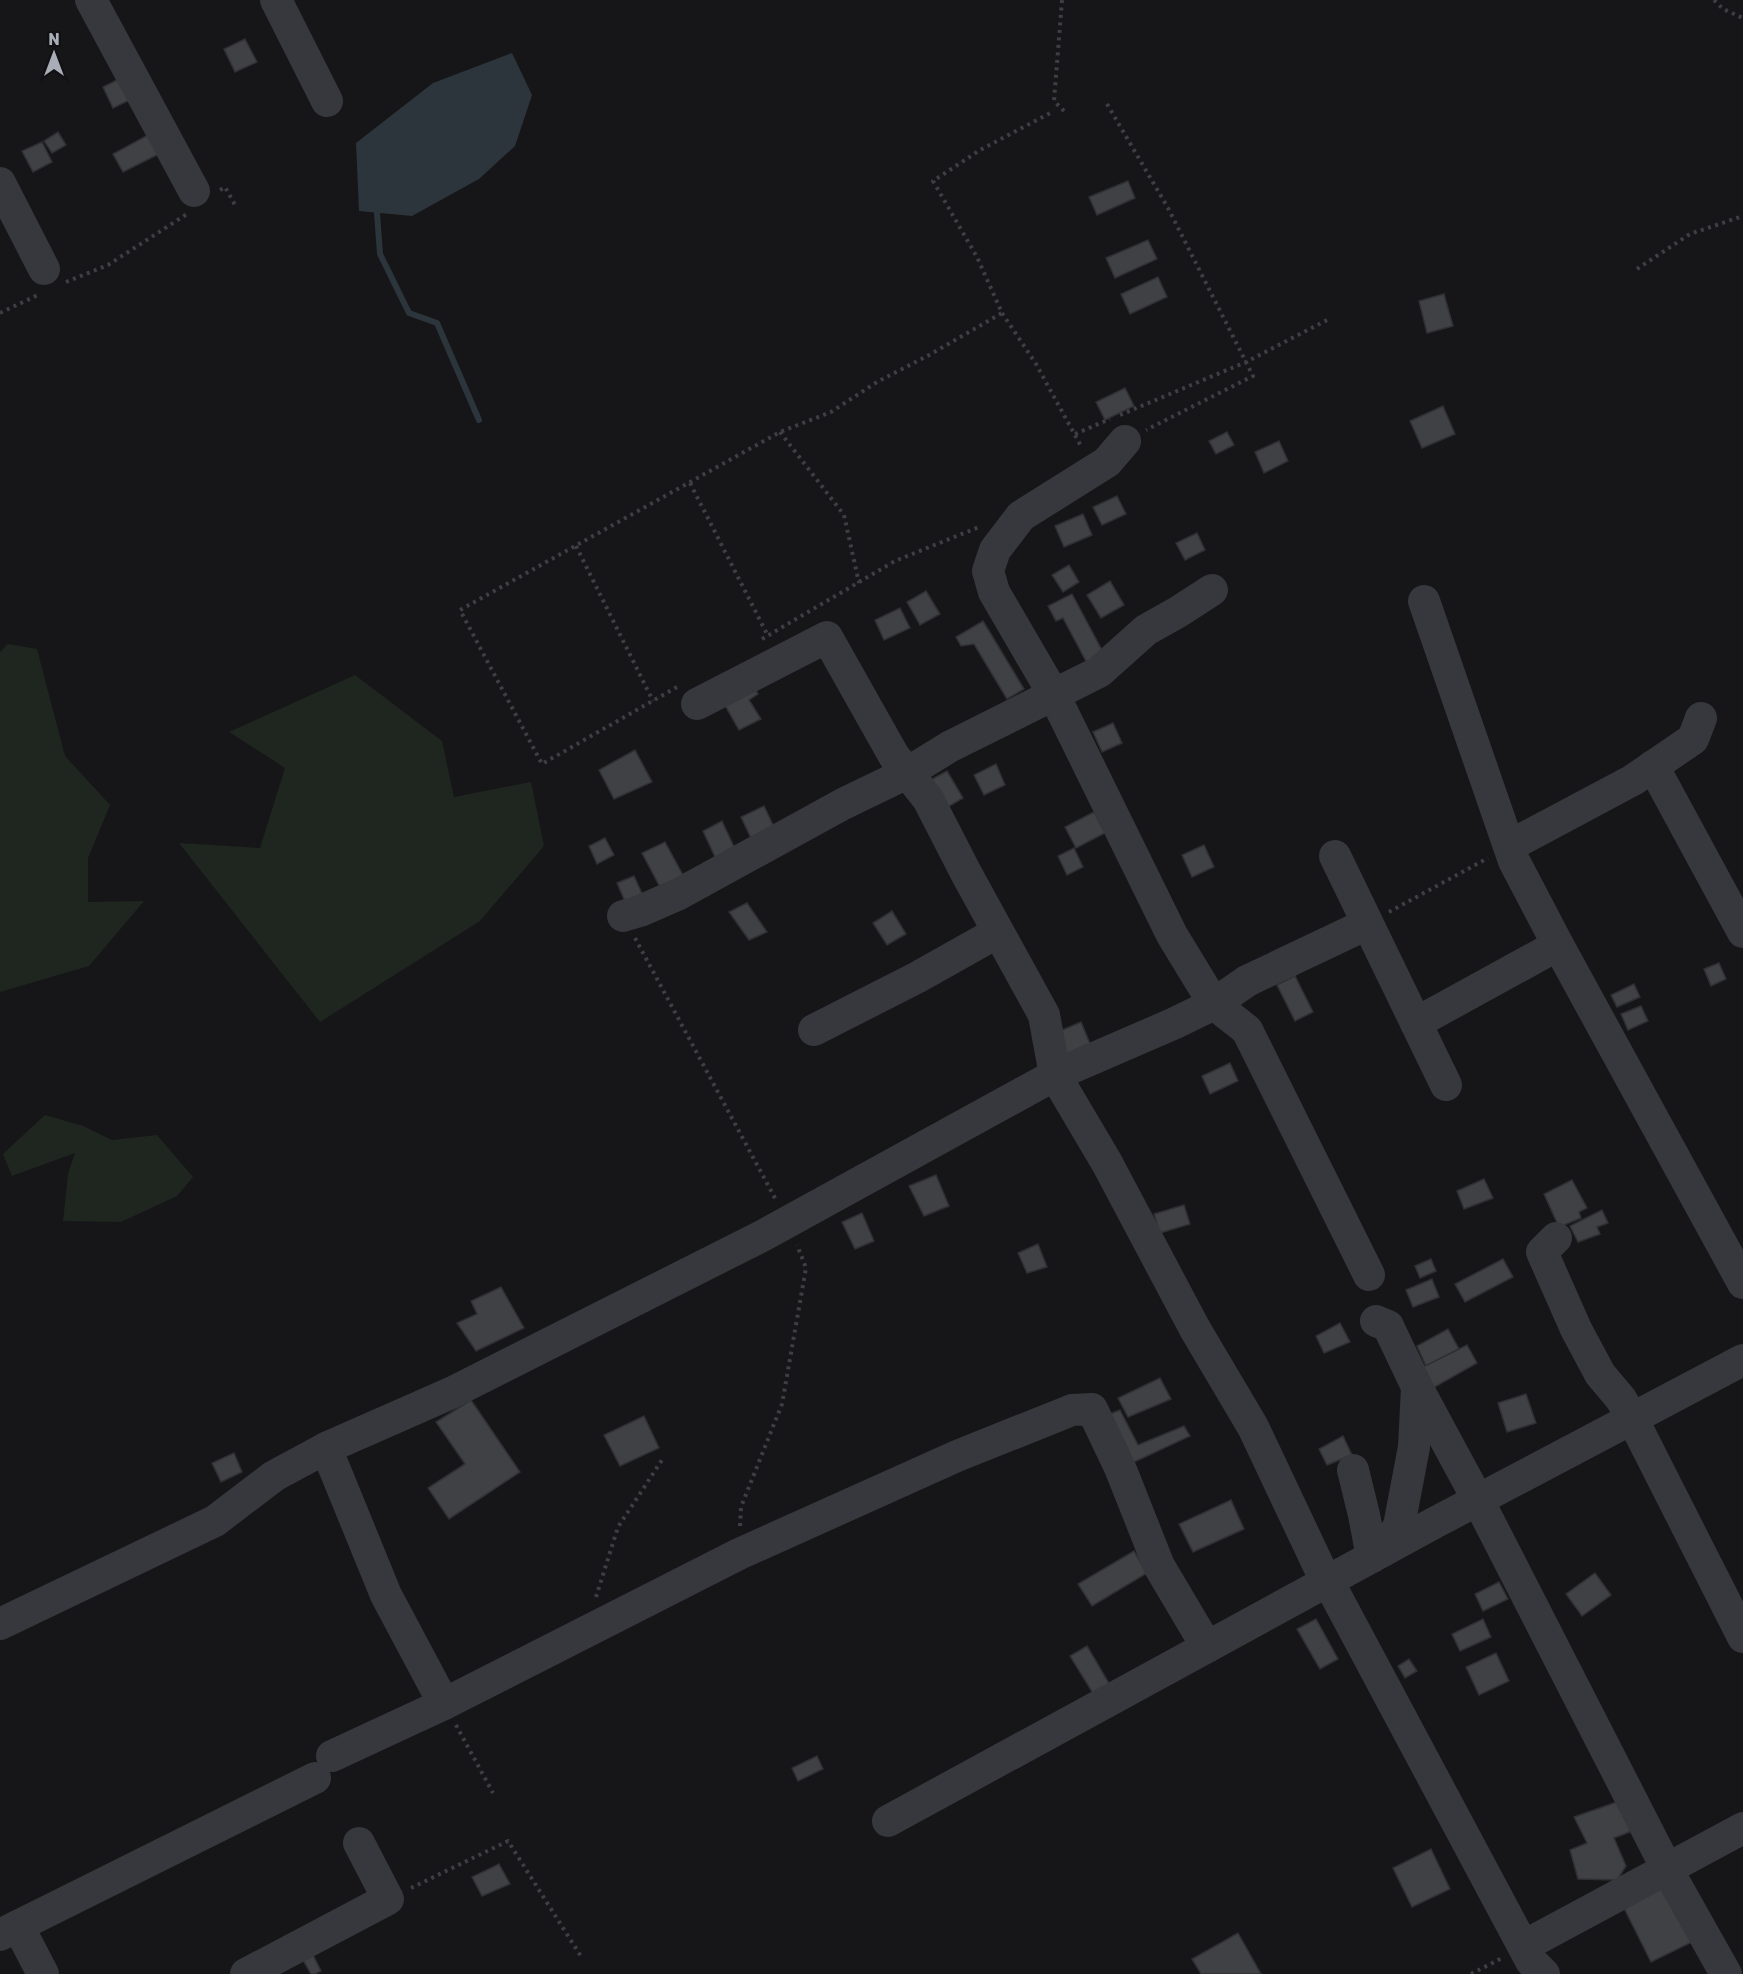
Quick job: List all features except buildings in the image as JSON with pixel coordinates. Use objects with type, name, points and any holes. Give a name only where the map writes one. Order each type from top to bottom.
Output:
[{"type":"street","points":[[91,0],[201,198]]},
{"type":"street","points":[[276,0],[327,101]]},
{"type":"street","points":[[0,183],[50,281]]},
{"type":"street","points":[[1125,441],[1107,462],[1021,516],[995,550],[988,571],[994,592],[1054,695],[1172,934],[1214,1004],[1247,1030],[1369,1275]]},
{"type":"street","points":[[623,916],[640,912],[679,894],[843,804],[907,773],[949,747],[1099,672],[1146,630],[1212,590]]},
{"type":"street","points":[[1424,601],[1514,861],[1743,1283]]},
{"type":"street","points":[[689,694],[826,637],[894,756],[928,799],[1044,1015],[1055,1075],[1107,1163],[1195,1329],[1253,1427],[1322,1573],[1531,1960],[1544,1974]]},
{"type":"street","points":[[1509,846],[1634,780],[1693,739],[1701,717]]},
{"type":"street","points":[[1653,766],[1743,932]]},
{"type":"street","points":[[1335,856],[1446,1085]]},
{"type":"street","points":[[0,1624],[215,1521],[274,1476],[326,1448],[451,1394],[764,1235],[1055,1075],[1175,1023],[1214,1004],[1247,981],[1367,924]]},
{"type":"street","points":[[814,1030],[998,933]]},
{"type":"street","points":[[1416,1023],[1558,945]]},
{"type":"street","points":[[1556,1238],[1542,1252],[1576,1329],[1600,1374],[1621,1399],[1632,1418],[1743,1636]]},
{"type":"street","points":[[1376,1321],[1388,1326],[1417,1387],[1478,1500],[1666,1869],[1726,1974]]},
{"type":"street","points":[[888,1821],[1377,1554],[1743,1360]]},
{"type":"street","points":[[1377,1554],[1399,1526],[1414,1446],[1417,1387]]},
{"type":"street","points":[[43,1974],[9,1930],[739,1554],[946,1461],[1072,1410],[1092,1409],[1121,1470],[1160,1566],[1207,1647]]},
{"type":"street","points":[[326,1448],[386,1595],[444,1704]]},
{"type":"street","points":[[1353,1470],[1377,1554]]},
{"type":"street","points":[[1524,1946],[1743,1828]]},
{"type":"street","points":[[246,1974],[388,1899],[359,1843]]},
{"type":"path","points":[[1062,0],[1054,101],[1067,114]]},
{"type":"path","points":[[1714,0],[1723,9],[1743,18]]},
{"type":"path","points":[[1107,104],[1168,208],[1253,376],[1125,441]]},
{"type":"path","points":[[1054,111],[980,150],[933,181],[977,257],[1002,313],[1036,364],[1084,451]]},
{"type":"path","points":[[0,313],[50,281],[108,265],[201,198],[225,187],[235,205]]},
{"type":"path","points":[[1636,269],[1690,234],[1743,216]]},
{"type":"path","points":[[689,694],[653,701],[542,764],[460,610],[780,432],[831,412],[877,382],[1002,313]]},
{"type":"path","points":[[1075,434],[1246,362],[1327,320]]},
{"type":"path","points":[[780,432],[844,515],[859,583]]},
{"type":"path","points":[[690,483],[768,636]]},
{"type":"path","points":[[758,641],[895,561],[980,527]]},
{"type":"path","points":[[576,546],[653,701]]},
{"type":"path","points":[[1367,924],[1509,846]]},
{"type":"path","points":[[584,1632],[618,1527],[662,1460]]},
{"type":"path","points":[[444,1704],[493,1793]]},
{"type":"path","points":[[388,1899],[508,1841],[582,1958]]},
{"type":"path","points":[[1471,1974],[1524,1946]]},
{"type":"shaded area","points":[[512,53],[532,95],[515,146],[479,179],[412,216],[359,211],[356,143],[433,83]]},
{"type":"shaded area","points":[[8,644],[37,649],[65,756],[110,805],[88,858],[88,902],[144,901],[89,966],[0,992],[0,652]]},
{"type":"shaded area","points":[[355,675],[442,741],[454,797],[531,782],[544,846],[480,921],[320,1022],[179,843],[260,848],[285,768],[229,732]]},
{"type":"shaded area","points":[[45,1115],[83,1126],[112,1140],[157,1135],[193,1177],[177,1196],[121,1222],[63,1221],[68,1174],[75,1153],[12,1176],[3,1154]]},
{"type":"waterway","points":[[377,213],[380,254],[409,313],[437,323],[479,420]]}]
